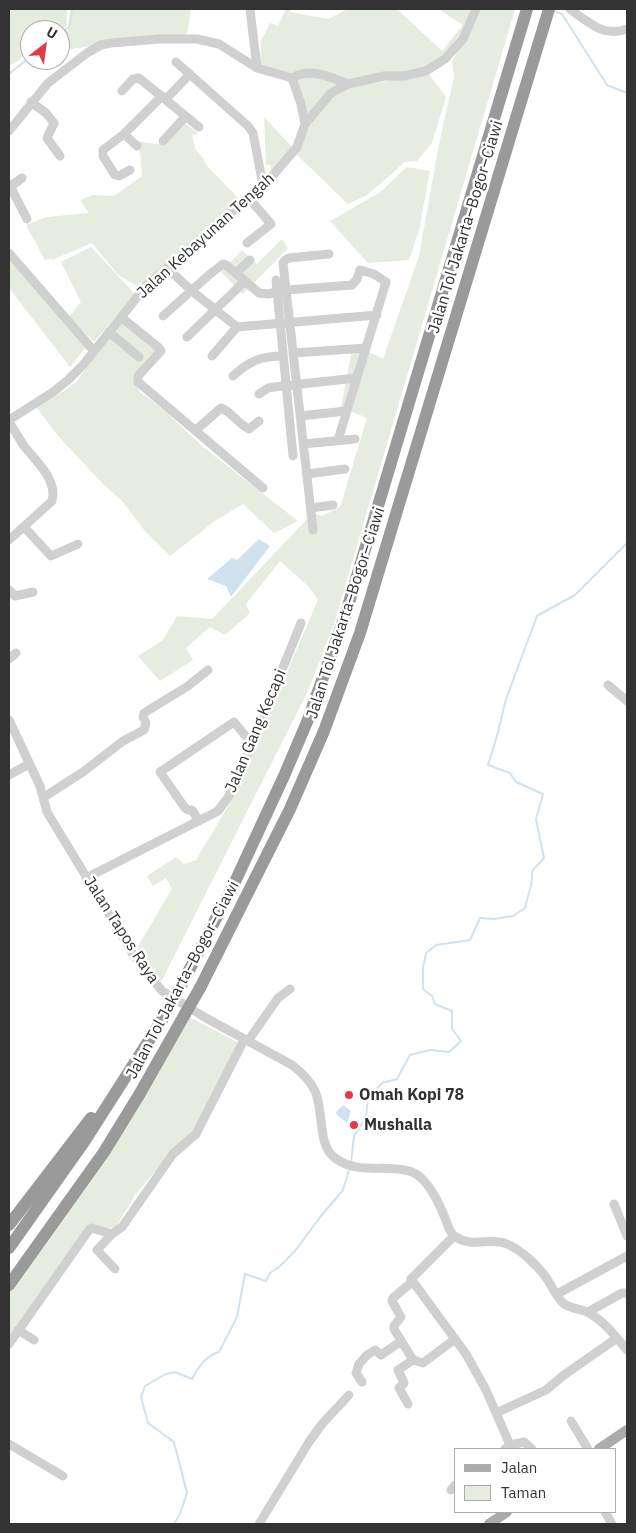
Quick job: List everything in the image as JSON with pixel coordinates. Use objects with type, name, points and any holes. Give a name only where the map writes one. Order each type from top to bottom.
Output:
[{"type":"highway","name":"Jalan Tol Jakarta–Bogor–Ciawi","points":[[9,1285],[104,1152],[200,988],[290,809],[324,731],[360,633],[549,9]]},
{"type":"highway","name":"Jalan Tol Jakarta–Bogor–Ciawi","points":[[9,1248],[84,1142],[162,1020],[234,884],[307,722],[342,625],[527,12]]},
{"type":"highway","points":[[9,1225],[152,1036]]},
{"type":"main road","points":[[600,1448],[627,1430]]},
{"type":"main road","points":[[489,1524],[506,1513]]},
{"type":"street","points":[[250,9],[257,68]]},
{"type":"street","points":[[9,131],[48,83],[86,53],[101,45],[160,39],[197,39],[219,44],[257,68],[292,78],[298,74],[322,74],[348,84],[384,76],[404,76],[426,71],[444,59],[463,39],[476,9]]},
{"type":"street","points":[[570,9],[598,29],[612,32],[627,29]]},
{"type":"street","points":[[176,62],[248,126],[253,133],[267,182]]},
{"type":"street","points":[[130,170],[117,176],[102,153],[104,148],[124,134],[190,74]]},
{"type":"street","points":[[122,92],[136,78],[143,80],[199,127]]},
{"type":"street","points":[[292,78],[301,104],[305,124]]},
{"type":"street","name":"Jalan Kebayunan Tengah","points":[[9,421],[53,392],[83,365],[146,286],[248,196],[267,182],[297,147],[305,124],[331,94],[348,84]]},
{"type":"street","points":[[32,102],[46,113],[54,123],[47,138],[60,156]]},
{"type":"street","points":[[163,141],[185,116]]},
{"type":"street","points":[[124,134],[138,146]]},
{"type":"street","points":[[22,178],[10,185],[27,219]]},
{"type":"street","points":[[247,243],[271,224],[248,196]]},
{"type":"street","points":[[9,253],[94,351]]},
{"type":"street","points":[[293,456],[280,324],[284,263],[289,258],[330,254]]},
{"type":"street","points":[[236,273],[250,260]]},
{"type":"street","points":[[163,316],[222,265],[226,265],[254,290],[263,294],[352,285],[360,270],[382,278],[386,282],[338,440]]},
{"type":"street","points":[[167,268],[237,327],[377,315]]},
{"type":"street","points":[[276,280],[290,323],[313,530]]},
{"type":"street","points":[[187,337],[245,282]]},
{"type":"street","points":[[121,317],[161,351],[140,373],[136,380],[263,488]]},
{"type":"street","points":[[212,356],[237,327]]},
{"type":"street","points":[[108,332],[139,357]]},
{"type":"street","points":[[293,353],[366,348]]},
{"type":"street","points":[[234,376],[245,365],[257,359],[283,356]]},
{"type":"street","points":[[259,394],[268,388],[356,378]]},
{"type":"street","points":[[196,430],[221,408],[227,410],[243,426],[249,429],[259,421]]},
{"type":"street","points":[[300,416],[346,411]]},
{"type":"street","points":[[9,421],[24,445],[48,476],[53,495],[52,501],[9,540]]},
{"type":"street","points":[[303,444],[355,439]]},
{"type":"street","points":[[306,474],[345,469]]},
{"type":"street","points":[[311,508],[333,505]]},
{"type":"street","points":[[24,527],[50,556],[78,544]]},
{"type":"street","points":[[9,590],[15,596],[33,592]]},
{"type":"street","name":"Jalan Gang Kecapi","points":[[86,878],[218,811],[229,796],[252,744],[301,623]]},
{"type":"street","points":[[44,797],[83,772],[124,741],[144,730],[146,723],[143,716],[144,713],[188,686],[208,670]]},
{"type":"street","points":[[608,685],[627,701]]},
{"type":"street","name":"Jalan Tapos Raya","points":[[9,720],[44,797],[47,812],[133,954],[162,991],[302,1073],[315,1092],[320,1109],[324,1141],[334,1158],[352,1167],[396,1170],[412,1172],[417,1175],[425,1182],[432,1193],[449,1230],[454,1236]]},
{"type":"street","points":[[199,821],[192,810],[185,808],[160,772],[234,722],[252,744]]},
{"type":"street","points":[[9,775],[29,764]]},
{"type":"street","points":[[115,1269],[97,1250],[127,1221],[173,1154],[196,1134],[246,1041],[278,998],[290,989]]},
{"type":"street","points":[[614,1204],[627,1236]]},
{"type":"street","points":[[9,1344],[89,1230],[92,1228],[112,1234]]},
{"type":"street","points":[[531,1448],[524,1442],[508,1447],[496,1413],[476,1372],[455,1339],[412,1282],[412,1276],[454,1236],[464,1242],[507,1244],[538,1268],[563,1303],[588,1312],[598,1319],[627,1350]]},
{"type":"street","points":[[557,1294],[627,1256]]},
{"type":"street","points":[[412,1282],[392,1301],[401,1316],[394,1328],[400,1342],[413,1360],[423,1363],[455,1339]]},
{"type":"street","points":[[588,1312],[622,1293],[627,1293]]},
{"type":"street","points":[[18,1330],[34,1340]]},
{"type":"street","points":[[496,1413],[546,1390],[617,1338]]},
{"type":"street","points":[[362,1382],[356,1371],[358,1365],[374,1350],[381,1355],[400,1342]]},
{"type":"street","points":[[408,1404],[399,1388],[404,1382],[398,1370],[413,1360]]},
{"type":"street","points":[[260,1524],[309,1442],[322,1424],[350,1395]]},
{"type":"street","points":[[571,1421],[587,1448]]},
{"type":"street","points":[[9,1444],[63,1476]]},
{"type":"street","points":[[605,1513],[612,1524]]},
{"type":"green space","points":[[9,9],[67,9],[67,20],[20,20],[20,59],[9,66]]},
{"type":"green space","points":[[72,9],[191,9],[187,35],[209,37],[260,66],[261,41],[270,23],[278,26],[286,9],[291,9],[290,12],[328,19],[348,9],[397,9],[442,51],[463,25],[441,11],[442,9],[476,9],[458,44],[439,63],[415,74],[352,82],[329,98],[305,124],[301,104],[292,78],[253,66],[219,44],[204,40],[163,38],[118,42],[70,49]]},
{"type":"green space","points":[[480,9],[515,9],[334,624],[308,691],[161,982],[137,948],[172,889],[166,878],[153,886],[147,876],[176,857],[184,864],[196,860],[236,793],[236,789],[318,600],[308,586],[280,561],[246,604],[250,613],[225,635],[210,627],[186,648],[193,660],[160,681],[138,656],[163,640],[177,616],[212,619],[313,513],[322,516],[340,507],[367,418],[341,407],[353,344],[383,359],[419,256],[439,144],[454,77],[452,62]]},
{"type":"green space","points":[[428,73],[446,97],[432,143],[417,161],[405,162],[367,195],[348,204],[296,154],[301,147],[309,125],[336,94],[349,87],[392,80],[412,79]]},
{"type":"green space","points":[[264,117],[293,148],[272,174],[270,165],[266,165]]},
{"type":"green space","points":[[185,123],[198,133],[192,136],[196,150],[206,165],[240,200],[139,287],[118,275],[92,243],[52,260],[51,258],[45,260],[26,225],[47,217],[89,213],[80,200],[93,195],[114,196],[142,176],[139,141],[161,144],[174,135]]},
{"type":"green space","points":[[407,167],[430,171],[419,230],[409,260],[368,263],[330,221],[379,193]]},
{"type":"green space","points":[[282,239],[288,248],[243,294],[221,272],[242,250],[257,264]]},
{"type":"green space","points":[[91,247],[135,294],[94,342],[69,317],[81,302],[61,262]]},
{"type":"green space","points":[[9,260],[86,347],[70,367],[9,288]]},
{"type":"green space","points":[[122,320],[158,352],[133,380],[140,392],[164,410],[203,447],[298,521],[274,533],[243,504],[215,521],[170,556],[145,531],[122,501],[102,483],[59,437],[36,407],[76,382]]},
{"type":"green space","points":[[189,1017],[237,1042],[239,1046],[196,1133],[174,1150],[157,1169],[135,1195],[116,1227],[103,1229],[89,1225],[9,1337],[9,1285]]},
{"type":"water","points":[[259,539],[270,546],[231,597],[226,586],[207,579],[232,558],[237,560]]},
{"type":"water","points":[[343,1105],[351,1111],[347,1123],[336,1112]]},
{"type":"waterway","points":[[70,21],[72,9]]},
{"type":"waterway","points":[[553,11],[562,14],[607,85],[627,93]]},
{"type":"waterway","points":[[9,74],[20,65]]},
{"type":"waterway","points":[[351,1163],[354,1136],[366,1117],[368,1098],[382,1083],[397,1079],[410,1055],[430,1050],[449,1052],[461,1041],[452,1029],[452,1011],[435,1004],[432,996],[423,989],[423,968],[426,953],[436,945],[470,940],[480,918],[494,919],[513,916],[525,908],[532,881],[532,871],[544,858],[536,819],[543,794],[516,782],[510,773],[488,765],[506,699],[537,616],[575,595],[627,543]]},
{"type":"waterway","points":[[174,1524],[180,1514],[187,1493],[174,1442],[148,1423],[141,1397],[145,1386],[166,1374],[175,1372],[192,1379],[203,1362],[219,1352],[237,1317],[245,1274],[266,1281],[270,1273],[295,1251],[343,1190],[349,1170]]},
{"type":"place","name":"Omah Kopi 78","points":[[349,1095]]},
{"type":"place","name":"Mushalla","points":[[354,1125]]}]
